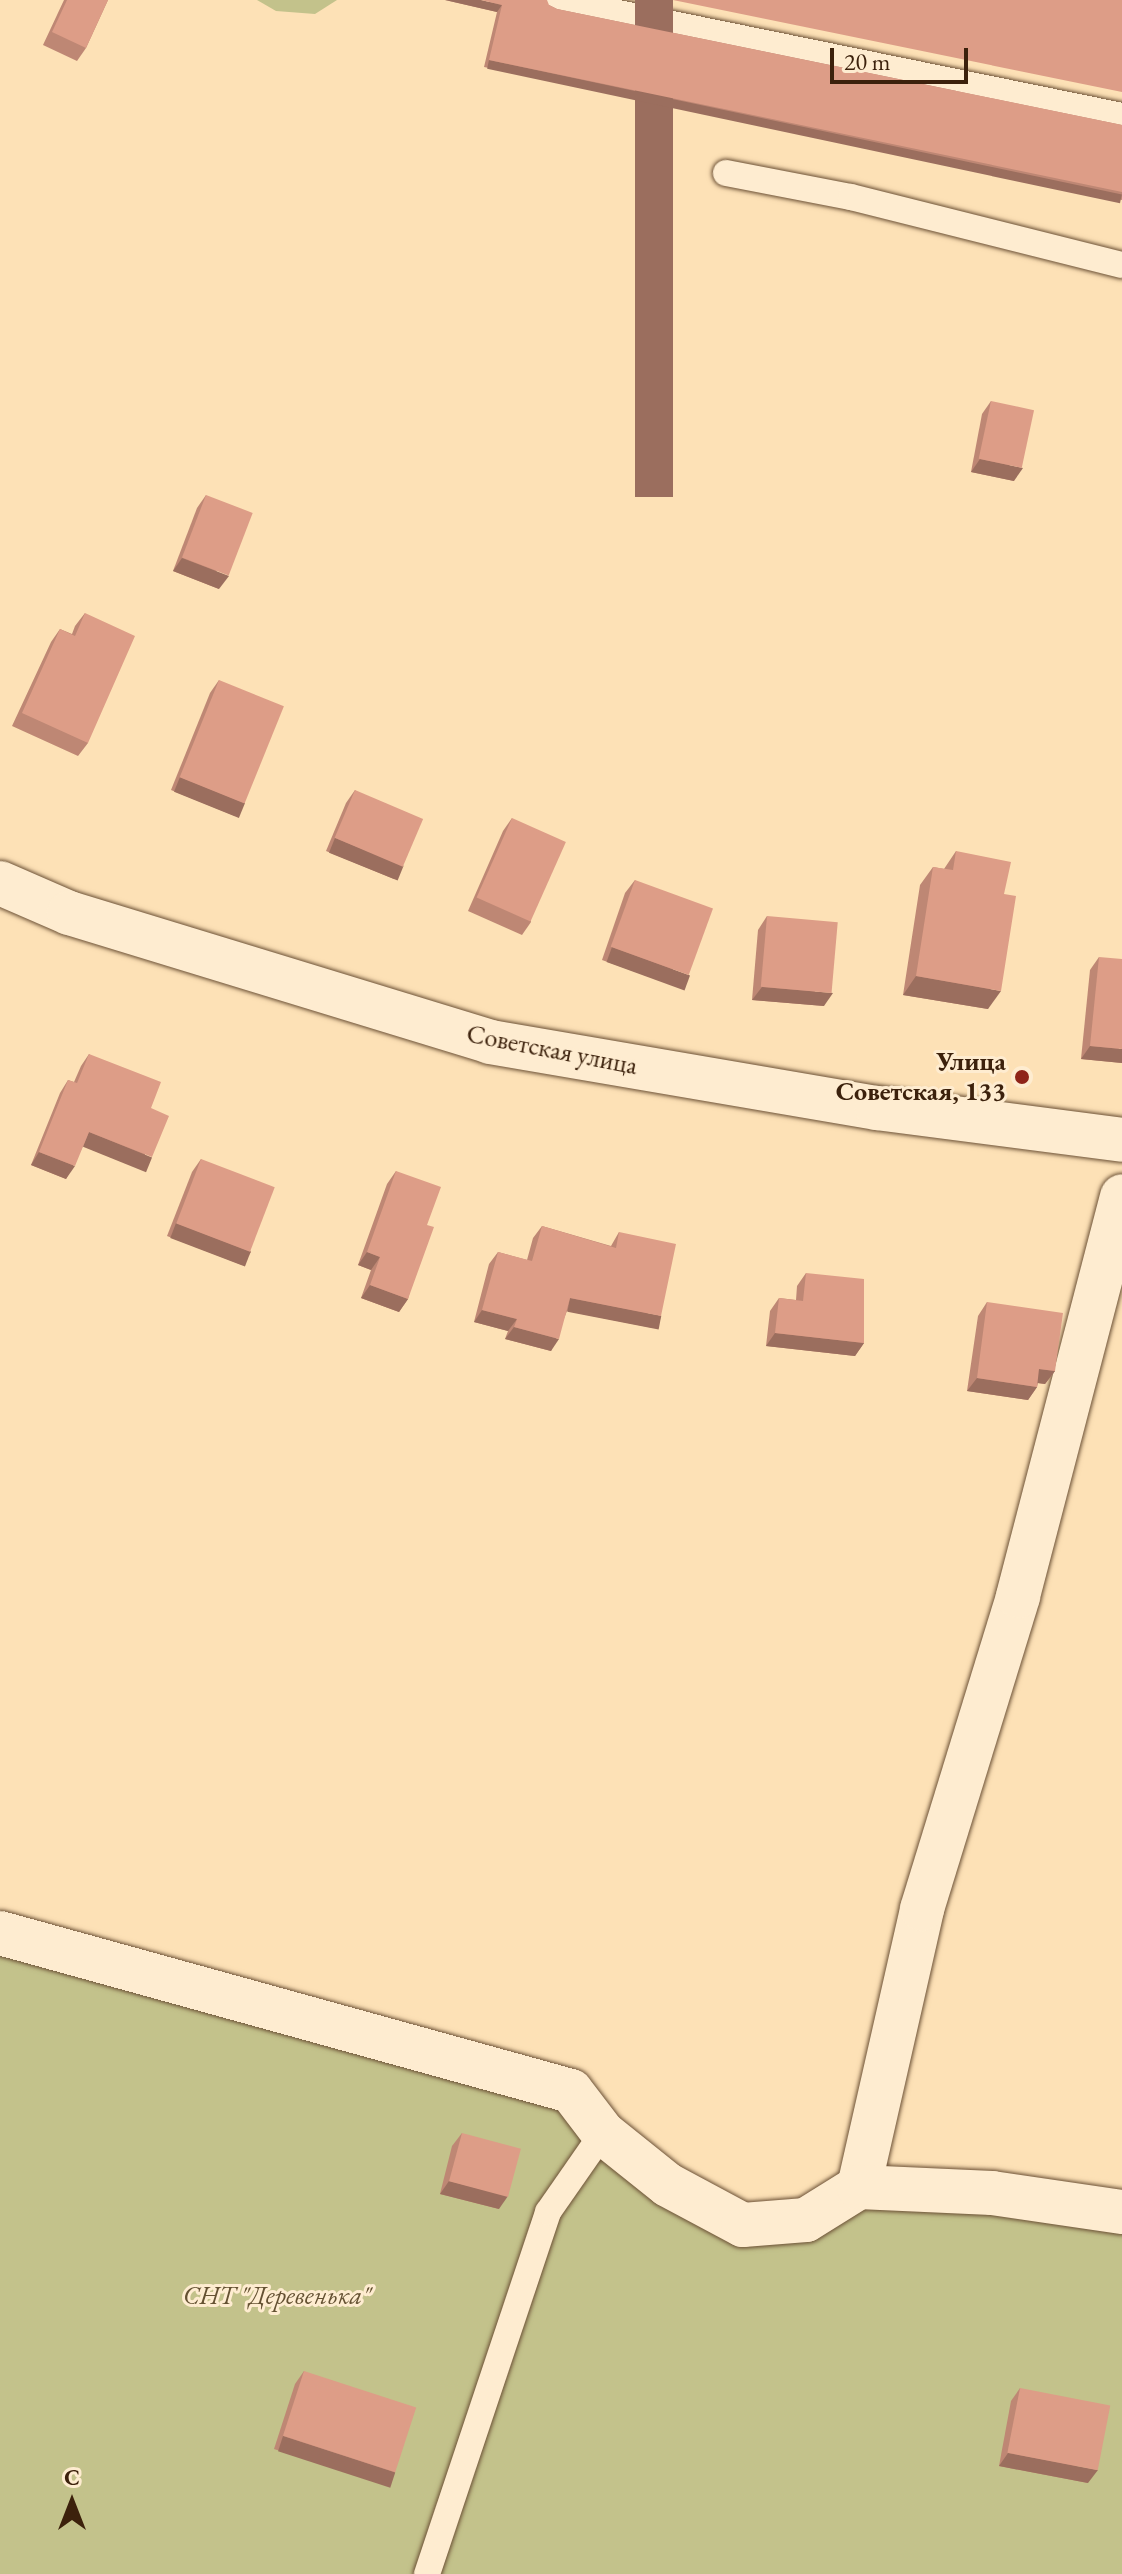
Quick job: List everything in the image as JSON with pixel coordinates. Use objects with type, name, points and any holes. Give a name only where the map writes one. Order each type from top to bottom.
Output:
[{"type":"street","name":"Советская улица","points":[[0,883],[69,913],[490,1042],[877,1108],[1122,1140]]},
{"type":"street","points":[[859,2187],[922,1909],[1018,1596],[1122,1196]]},
{"type":"street","points":[[0,1933],[571,2091],[603,2133],[668,2185],[743,2225],[806,2220],[859,2187],[992,2193],[1122,2212]]},
{"type":"lane","points":[[555,0],[1122,116]]},
{"type":"lane","points":[[726,173],[851,197],[1122,265]]},
{"type":"lane","points":[[427,2574],[548,2212],[603,2133]]},
{"type":"green space","points":[[257,0],[337,0],[315,14],[276,11]]},
{"type":"green space","name":"СНТ \"Деревенька\"","points":[[0,1933],[571,2091],[743,2225],[859,2187],[1122,2212],[1122,2574],[0,2574]]},
{"type":"building","points":[[67,0],[108,0],[86,48],[52,32]]},
{"type":"building","points":[[481,0],[547,0],[557,9],[1122,125],[1122,192],[489,60],[502,5]]},
{"type":"building","points":[[673,0],[1122,0],[1122,92]]},
{"type":"building","points":[[991,401],[1034,410],[1022,468],[979,459]]},
{"type":"building","points":[[206,495],[253,513],[229,575],[182,558]]},
{"type":"building","points":[[85,613],[135,636],[88,743],[22,713],[60,629],[75,636]]},
{"type":"building","points":[[219,680],[284,706],[245,804],[180,777]]},
{"type":"building","points":[[355,790],[423,819],[403,867],[335,838]]},
{"type":"building","points":[[512,818],[566,842],[531,921],[477,897]]},
{"type":"building","points":[[956,851],[1011,862],[1004,894],[1016,896],[1001,991],[916,976],[933,867],[953,870]]},
{"type":"building","points":[[635,880],[713,908],[689,975],[611,947]]},
{"type":"building","points":[[767,916],[838,922],[832,993],[761,987]]},
{"type":"building","points":[[1099,957],[1122,959],[1122,1049],[1090,1046]]},
{"type":"building","points":[[89,1054],[161,1082],[151,1108],[169,1116],[152,1157],[89,1132],[75,1166],[39,1152],[68,1080],[77,1083]]},
{"type":"building","points":[[201,1159],[275,1187],[250,1252],[176,1223]]},
{"type":"building","points":[[396,1171],[441,1187],[427,1225],[434,1227],[408,1299],[370,1285],[380,1257],[367,1252]]},
{"type":"building","points":[[542,1226],[616,1248],[619,1232],[676,1244],[661,1316],[570,1298],[559,1339],[514,1327],[517,1319],[482,1310],[498,1252],[532,1261]]},
{"type":"building","points":[[806,1273],[864,1279],[864,1343],[775,1333],[779,1298],[803,1301]]},
{"type":"building","points":[[987,1302],[1063,1313],[1055,1371],[1039,1369],[1037,1387],[977,1378]]},
{"type":"building","points":[[462,2133],[521,2149],[508,2197],[449,2181]]},
{"type":"building","points":[[304,2371],[416,2407],[395,2472],[283,2436]]},
{"type":"building","points":[[1020,2388],[1110,2406],[1098,2470],[1007,2453]]},
{"type":"place","name":"Улица Советская, 133","points":[[1022,1077]]}]
